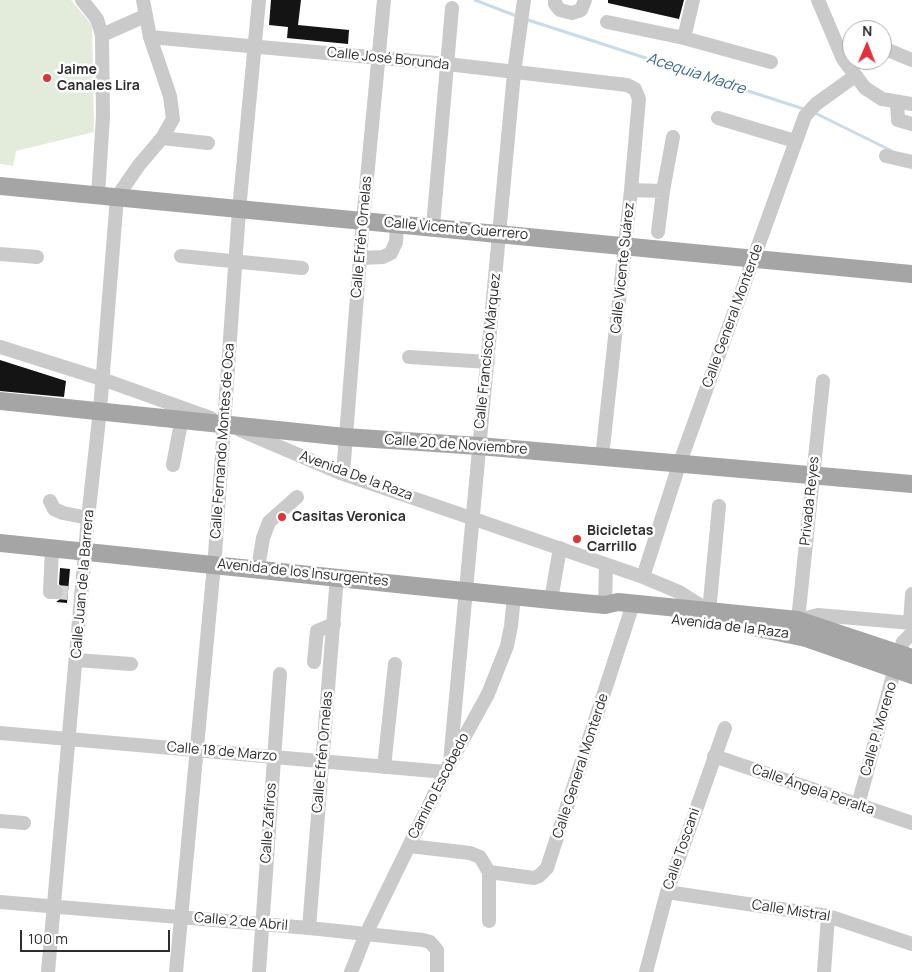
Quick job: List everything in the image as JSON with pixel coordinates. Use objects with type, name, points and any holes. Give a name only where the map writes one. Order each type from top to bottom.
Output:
[{"type":"main road","name":"Calle Vicente Guerrero","points":[[0,186],[239,210],[433,226],[912,274]]},
{"type":"main road","name":"Calle 20 de Noviembre","points":[[0,401],[100,410],[183,414],[223,423],[345,437],[478,446],[912,484]]},
{"type":"main road","name":"Avenida de los Insurgentes","points":[[0,543],[337,576],[605,605],[619,612],[632,609]]},
{"type":"main road","name":"Avenida de la Raza","points":[[632,609],[709,612],[798,620],[905,664]]},
{"type":"main road","name":"Avenida de la Raza","points":[[632,609],[768,629],[905,664]]},
{"type":"street","points":[[82,0],[97,19],[102,35],[103,116],[98,195]]},
{"type":"street","points":[[117,197],[139,165],[171,126],[173,111],[150,37],[143,0]]},
{"type":"street","name":"Calle Fernando Montes de Oca","points":[[176,972],[213,564],[239,210],[259,0]]},
{"type":"street","name":"Calle Efrén Ornelas","points":[[343,474],[363,220],[384,0]]},
{"type":"street","points":[[555,0],[557,8],[572,13],[581,10],[585,0]]},
{"type":"street","points":[[684,38],[693,0]]},
{"type":"street","points":[[818,0],[843,58],[865,88],[882,99],[912,104]]},
{"type":"street","name":"Calle Francisco Márquez","points":[[447,767],[467,591],[478,446],[501,233],[514,73],[518,34],[524,4]]},
{"type":"street","points":[[433,226],[452,8]]},
{"type":"street","points":[[102,35],[145,16]]},
{"type":"street","points":[[607,22],[684,38],[771,62]]},
{"type":"street","name":"Calle José Borunda","points":[[150,37],[447,64],[627,85]]},
{"type":"street","points":[[892,52],[912,60]]},
{"type":"street","name":"Calle General Monterde","points":[[642,577],[679,465],[805,116],[816,104],[855,76]]},
{"type":"street","name":"Calle Vicente Suárez","points":[[602,457],[626,245],[639,98],[636,88],[627,85]]},
{"type":"street","points":[[897,102],[898,120],[912,124]]},
{"type":"street","points":[[718,118],[795,141]]},
{"type":"street","points":[[658,232],[662,191],[673,137]]},
{"type":"street","points":[[162,138],[208,143]]},
{"type":"street","points":[[886,156],[912,162]]},
{"type":"street","points":[[631,190],[662,191]]},
{"type":"street","name":"Calle Juan de la Barrera","points":[[48,972],[76,660],[69,593],[86,551],[100,410],[117,197]]},
{"type":"street","points":[[360,258],[383,257],[391,253],[396,242],[397,223]]},
{"type":"street","points":[[0,254],[37,257]]},
{"type":"street","points":[[181,256],[302,268]]},
{"type":"street","points":[[0,347],[102,379],[183,414],[173,465]]},
{"type":"street","points":[[409,357],[488,362]]},
{"type":"street","name":"Privada Reyes","points":[[798,620],[823,381]]},
{"type":"street","name":"Avenida De la Raza","points":[[223,423],[343,474],[642,577],[679,592],[709,612]]},
{"type":"street","points":[[258,568],[263,538],[269,522],[297,498]]},
{"type":"street","points":[[50,501],[54,509],[63,513],[88,518]]},
{"type":"street","points":[[709,612],[719,506]]},
{"type":"street","points":[[52,548],[50,592],[69,593]]},
{"type":"street","points":[[552,600],[560,548]]},
{"type":"street","points":[[605,605],[606,564]]},
{"type":"street","name":"Calle Efrén Ornelas","points":[[309,928],[337,576]]},
{"type":"street","points":[[798,620],[818,615],[911,626],[912,594]]},
{"type":"street","name":"Camino Escobedo","points":[[351,972],[366,934],[447,767],[488,694],[507,646],[512,626],[514,596]]},
{"type":"street","name":"Calle General Monterde","points":[[489,872],[534,878],[547,868],[632,609]]},
{"type":"street","points":[[314,662],[317,631],[334,624]]},
{"type":"street","name":"Calle P. Moreno","points":[[858,805],[905,664],[903,642],[911,626]]},
{"type":"street","points":[[76,660],[130,664]]},
{"type":"street","points":[[384,767],[395,664]]},
{"type":"street","name":"Calle Zafiros","points":[[259,972],[280,674]]},
{"type":"street","name":"Calle Toscani","points":[[646,972],[667,892],[725,728]]},
{"type":"street","name":"Calle 18 de Marzo","points":[[0,733],[384,767],[447,767]]},
{"type":"street","name":"Calle Ángela Peralta","points":[[714,756],[912,823]]},
{"type":"street","points":[[0,821],[24,823]]},
{"type":"street","points":[[409,846],[476,854],[484,862],[489,872],[489,921]]},
{"type":"street","name":"Calle Mistral","points":[[667,892],[828,916],[912,944]]},
{"type":"street","name":"Calle 2 de Abril","points":[[0,902],[309,928],[423,940],[430,942],[437,950],[437,972]]},
{"type":"street","points":[[824,972],[828,916]]},
{"type":"green space","name":"Jaime Canales Lira","points":[[0,0],[71,0],[92,25],[94,132],[16,151],[13,166],[0,164]]},
{"type":"building","points":[[271,0],[301,0],[298,25],[349,30],[348,44],[287,38],[288,27],[269,25]]},
{"type":"building","points":[[608,0],[684,0],[679,19],[608,3]]},
{"type":"building","points":[[0,360],[66,381],[64,397],[0,391]]},
{"type":"building","points":[[60,568],[70,569],[67,603],[56,602],[63,597],[65,592],[59,584]]},
{"type":"waterway","name":"Acequia Madre","points":[[475,0],[519,17]]},
{"type":"waterway","name":"Acequia Madre","points":[[525,19],[807,110]]},
{"type":"waterway","name":"Acequia Madre","points":[[815,113],[892,151]]},
{"type":"tunnel","points":[[56,592],[68,593]]},
{"type":"place","name":"Jaime Canales Lira","points":[[47,78]]},
{"type":"place","name":"Casitas Veronica","points":[[282,517]]},
{"type":"place","name":"Bicicletas Carrillo","points":[[577,539]]}]
